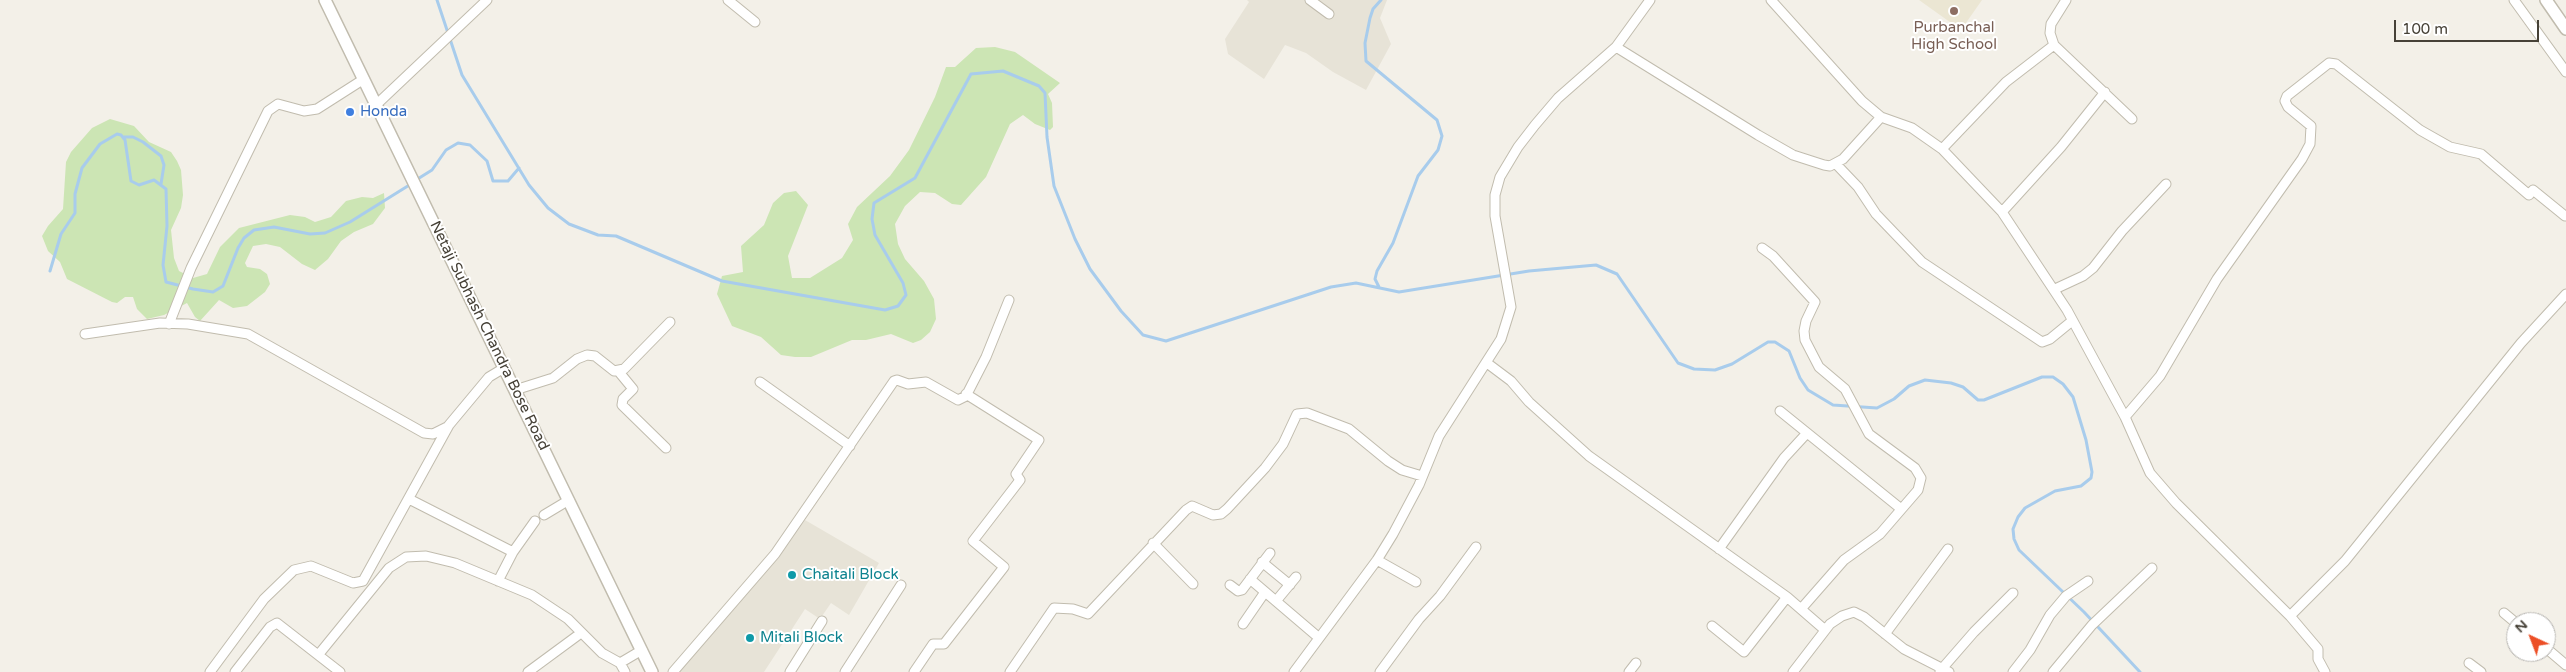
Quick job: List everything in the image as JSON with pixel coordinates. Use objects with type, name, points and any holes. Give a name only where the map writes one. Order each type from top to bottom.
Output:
[{"type":"street","name":"Netaji Subhash Chandra Bose Road","points":[[325,0],[652,672]]},
{"type":"street","points":[[376,105],[487,0]]},
{"type":"street","points":[[728,0],[755,22]]},
{"type":"street","points":[[1310,0],[1329,14]]},
{"type":"street","points":[[1294,672],[1318,637],[1377,560],[1408,508],[1439,436],[1487,363],[1507,324],[1511,302],[1502,266],[1494,208],[1500,177],[1518,147],[1558,98],[1616,47],[1650,0]]},
{"type":"street","points":[[1771,0],[1858,97],[1881,117],[1912,128],[1942,149],[2002,212],[2055,289],[2124,417],[2142,458],[2160,486],[2290,616],[2318,649],[2318,659],[2325,672]]},
{"type":"street","points":[[2066,0],[2051,24],[2050,33],[2054,45],[2132,119]]},
{"type":"street","points":[[2514,0],[2566,72]]},
{"type":"street","points":[[2546,0],[2566,29]]},
{"type":"street","points":[[1942,149],[1997,91],[2054,45]]},
{"type":"street","points":[[1616,47],[1793,155],[1824,166],[1836,164],[1881,117]]},
{"type":"street","points":[[2124,417],[2160,376],[2216,279],[2302,159],[2310,144],[2311,126],[2288,107],[2285,101],[2287,96],[2329,63],[2336,64],[2420,130],[2450,147],[2481,154],[2529,195],[2533,190],[2564,216]]},
{"type":"street","points":[[169,324],[185,281],[268,111],[278,104],[304,111],[317,109],[364,79]]},
{"type":"street","points":[[2002,212],[2061,147],[2105,92]]},
{"type":"street","points":[[1836,164],[1858,187],[1876,214],[1922,262],[2042,342],[2050,339],[2072,322]]},
{"type":"street","points":[[2055,289],[2082,276],[2093,268],[2138,213],[2166,184]]},
{"type":"street","points":[[1762,248],[1773,256],[1815,302],[1805,325],[1805,340],[1819,367],[1845,389],[1863,425],[1872,438],[1921,475],[1920,486],[1875,538],[1844,560],[1801,609]]},
{"type":"street","points":[[2290,616],[2345,561],[2521,343],[2566,294]]},
{"type":"street","points":[[673,672],[775,554],[897,380],[908,384],[926,382],[958,400],[966,394],[986,357],[1009,300]]},
{"type":"street","points":[[619,372],[632,364],[670,322]]},
{"type":"street","points":[[84,334],[132,326],[169,324],[188,324],[248,334],[440,442]]},
{"type":"street","points":[[515,390],[553,378],[577,359],[587,355],[594,356],[608,368],[619,372],[633,389],[623,399],[622,405],[666,448]]},
{"type":"street","points":[[1487,363],[1511,381],[1575,445],[1787,597],[1825,630]]},
{"type":"street","points":[[210,672],[264,599],[284,576],[294,570],[311,566],[356,583],[361,582],[366,577],[449,425],[489,377],[504,368]]},
{"type":"street","points":[[760,382],[850,446]]},
{"type":"street","points":[[914,672],[933,644],[944,644],[1004,567],[973,541],[1020,480],[1016,474],[1039,440],[966,394]]},
{"type":"street","points":[[1780,412],[1900,508]]},
{"type":"street","points":[[1010,672],[1054,608],[1074,609],[1088,614],[1177,518],[1192,506],[1213,515],[1221,514],[1265,468],[1283,444],[1297,414],[1300,413],[1349,429],[1388,461],[1402,470],[1422,476]]},
{"type":"street","points":[[424,433],[433,434],[449,425]]},
{"type":"street","points":[[1719,549],[1784,458],[1807,433]]},
{"type":"street","points":[[409,499],[512,552]]},
{"type":"street","points":[[544,515],[569,500]]},
{"type":"street","points":[[498,581],[512,552],[535,521]]},
{"type":"street","points":[[1153,543],[1193,584]]},
{"type":"street","points":[[1380,672],[1418,619],[1444,591],[1476,547]]},
{"type":"street","points":[[1885,634],[1948,549]]},
{"type":"street","points":[[1230,585],[1238,591],[1242,590],[1270,553]]},
{"type":"street","points":[[319,654],[389,568],[406,557],[436,558],[455,563],[532,595],[568,619],[602,653],[620,663],[625,672]]},
{"type":"street","points":[[1377,560],[1416,582]]},
{"type":"street","points":[[1262,562],[1290,585]]},
{"type":"street","points":[[2053,672],[2092,624],[2152,568]]},
{"type":"street","points":[[1276,601],[1296,577]]},
{"type":"street","points":[[1250,579],[1318,637]]},
{"type":"street","points":[[2013,672],[2030,650],[2050,615],[2069,594],[2088,581]]},
{"type":"street","points":[[845,672],[901,585]]},
{"type":"street","points":[[1243,624],[1265,592]]},
{"type":"street","points":[[1793,672],[1825,630],[1842,616],[1854,612],[1904,649],[1944,671],[1974,632],[2014,593]]},
{"type":"street","points":[[1712,626],[1744,652],[1787,597]]},
{"type":"street","points":[[802,672],[792,669],[822,621]]},
{"type":"street","points":[[237,671],[270,628],[277,623],[340,672]]},
{"type":"street","points":[[528,672],[581,633]]},
{"type":"street","points":[[620,663],[642,650]]},
{"type":"street","points":[[2556,656],[2566,665]]},
{"type":"street","points":[[1629,672],[1636,663]]},
{"type":"street","points":[[2469,663],[2481,672]]},
{"type":"shaded area","points":[[1247,0],[1387,0],[1380,18],[1391,44],[1366,90],[1333,72],[1306,53],[1285,45],[1264,79],[1228,54],[1225,39],[1249,2]]},
{"type":"shaded area","name":"Purbanchal High School","points":[[1919,0],[1982,0],[1961,30]]},
{"type":"shaded area","points":[[805,520],[879,563],[849,615],[831,603],[820,619],[805,609],[764,672],[679,672],[751,588]]},
{"type":"green space","points":[[995,47],[1015,52],[1060,83],[1048,94],[1052,103],[1053,127],[1050,130],[1035,124],[1023,115],[1010,124],[986,177],[961,205],[952,204],[935,193],[920,192],[905,206],[895,224],[898,244],[905,259],[924,281],[934,299],[936,319],[930,332],[921,340],[913,343],[891,334],[866,340],[852,340],[811,357],[795,357],[781,355],[761,337],[732,326],[717,294],[722,276],[743,272],[741,246],[764,225],[773,203],[784,193],[796,191],[808,205],[788,256],[792,278],[810,278],[842,258],[853,240],[848,224],[857,207],[890,176],[909,150],[935,97],[946,67],[955,67],[976,48]]},
{"type":"green space","points":[[110,119],[134,126],[149,142],[171,152],[177,161],[181,170],[183,195],[181,208],[171,230],[174,258],[179,271],[193,278],[207,274],[220,247],[239,228],[290,215],[305,217],[315,222],[331,217],[346,201],[362,197],[373,198],[384,193],[385,208],[373,224],[354,232],[341,241],[328,259],[315,270],[302,264],[280,247],[266,244],[253,246],[245,263],[247,267],[260,269],[267,274],[270,284],[265,292],[247,306],[233,308],[219,300],[200,321],[195,317],[187,303],[164,315],[147,319],[137,309],[133,297],[125,297],[117,303],[112,302],[67,279],[60,262],[48,251],[42,236],[63,209],[66,162],[71,152],[92,128]]},
{"type":"waterway","points":[[437,0],[462,75],[529,185],[548,208],[569,224],[598,235],[616,236],[722,281],[885,310],[898,306],[906,295],[903,283],[875,235],[872,219],[874,203],[915,178],[971,74],[1003,71],[1039,86],[1045,93],[1047,137],[1054,186],[1075,239],[1090,269],[1121,311],[1143,335],[1166,341],[1331,287],[1356,283],[1399,292],[1529,271],[1596,265],[1617,274],[1678,363],[1694,369],[1715,370],[1732,364],[1768,342],[1775,342],[1789,351],[1800,378],[1808,390],[1833,405],[1877,408],[1894,399],[1909,386],[1925,380],[1951,383],[1963,387],[1978,400],[1984,400],[2042,377],[2053,377],[2063,384],[2073,397],[2086,440],[2092,472],[2091,478],[2081,486],[2055,491],[2025,508],[2018,517],[2013,529],[2014,539],[2019,550],[2084,612],[2140,672]]},
{"type":"waterway","points":[[1379,287],[1375,279],[1377,271],[1393,243],[1418,176],[1438,150],[1442,136],[1437,120],[1366,61],[1365,43],[1370,18],[1373,9],[1381,0]]},
{"type":"waterway","points":[[50,271],[61,234],[75,213],[75,194],[82,168],[100,144],[117,134],[121,135],[125,140],[131,181],[139,185],[154,180],[166,189],[167,226],[163,265],[166,282],[193,289],[213,292],[223,286],[238,248],[244,238],[254,230],[274,227],[310,234],[325,233],[350,222],[411,184]]},
{"type":"waterway","points":[[124,137],[133,137],[143,142],[161,156],[164,165],[161,184]]},
{"type":"waterway","points":[[416,180],[432,170],[446,150],[458,143],[470,145],[487,161],[493,181],[508,181],[519,168]]},
{"type":"place","name":"Purbanchal High School","points":[[1954,11]]},
{"type":"place","name":"Honda","points":[[350,112]]},
{"type":"place","name":"Chaitali Block","points":[[792,575]]},
{"type":"place","name":"Mitali Block","points":[[750,638]]}]
